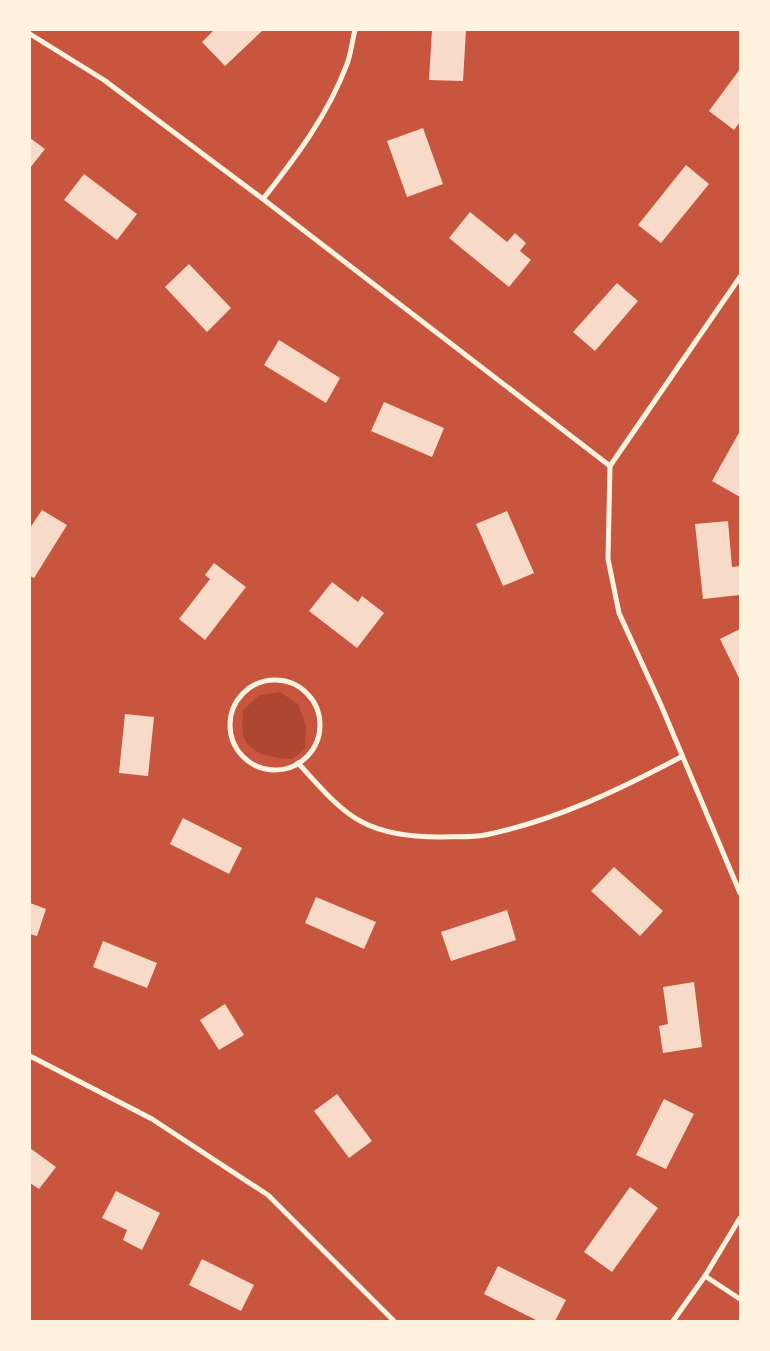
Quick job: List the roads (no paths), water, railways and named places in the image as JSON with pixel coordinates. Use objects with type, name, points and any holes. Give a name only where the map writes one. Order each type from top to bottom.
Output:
[{"type":"street","points":[[263,199],[297,156],[326,112],[348,63],[354,30]]},
{"type":"street","points":[[30,34],[104,80],[263,199],[610,466]]},
{"type":"street","points":[[740,277],[610,466],[608,559],[619,613],[661,705],[681,757],[740,894]]},
{"type":"street","points":[[276,680],[288,682],[300,687],[313,701],[319,719],[319,732],[315,744],[308,755],[298,763],[280,769],[261,768],[249,762],[236,748],[230,730],[230,717],[234,705],[241,694],[251,686],[263,681],[276,680]]},
{"type":"street","points":[[298,763],[332,800],[361,822],[388,831],[417,837],[483,836],[553,817],[626,786],[681,757]]},
{"type":"street","points":[[30,1056],[152,1119],[268,1195],[394,1321]]},
{"type":"street","points":[[673,1321],[705,1276],[740,1218]]},
{"type":"street","points":[[705,1276],[740,1300]]}]
